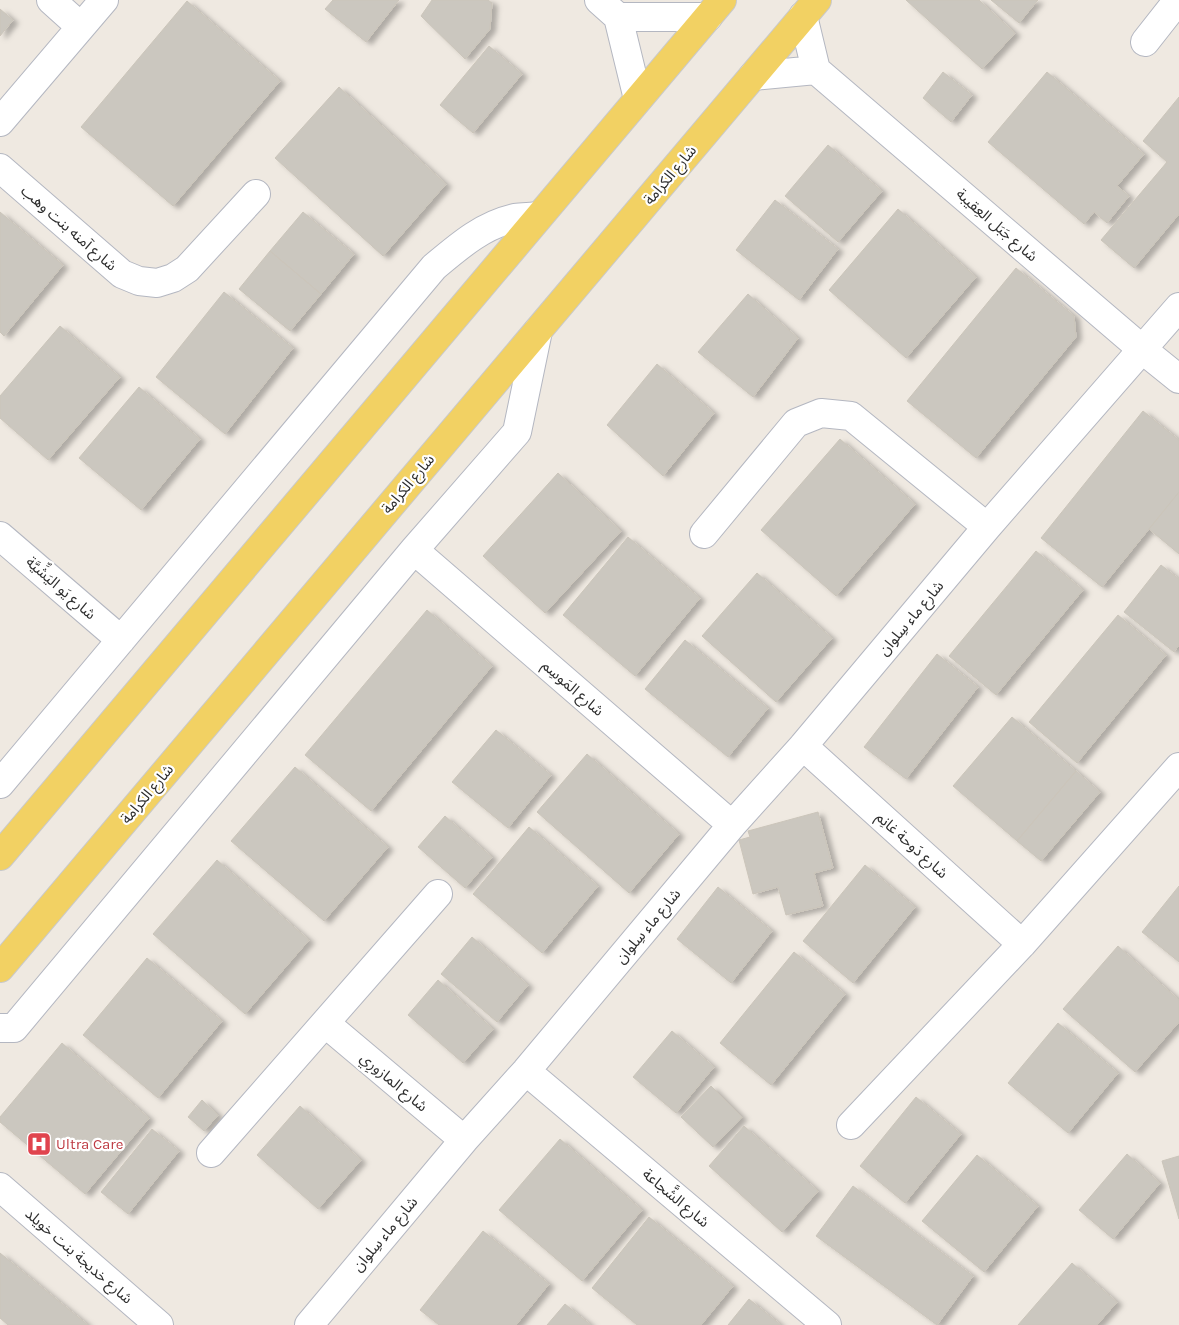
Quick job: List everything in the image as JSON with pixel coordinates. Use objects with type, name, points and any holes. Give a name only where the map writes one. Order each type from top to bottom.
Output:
[{"type":"main road","points":[[0,856],[715,8]]},
{"type":"main road","name":"شارع الكرامة","points":[[0,968],[810,8]]},
{"type":"street","points":[[51,0],[81,27]]},
{"type":"street","points":[[0,122],[104,0]]},
{"type":"street","points":[[1145,42],[1178,0]]},
{"type":"street","points":[[638,99],[608,8],[715,8]]},
{"type":"street","points":[[753,76],[816,70],[810,8]]},
{"type":"street","name":"شارع جَبَل العِقيبة","points":[[816,70],[1179,379]]},
{"type":"street","name":"شارع آمنه بنت وهب","points":[[0,168],[122,274],[139,281],[157,283],[173,278],[187,268],[256,194]]},
{"type":"street","points":[[0,784],[434,267],[466,240],[490,227],[515,218],[539,216]]},
{"type":"street","name":"شارع ماء سِلوان","points":[[309,1325],[464,1140],[526,1071],[987,527],[1179,308]]},
{"type":"street","points":[[0,1028],[14,1028],[414,550],[517,432],[538,331]]},
{"type":"street","points":[[704,534],[796,423],[822,413],[851,416],[987,527]]},
{"type":"street","name":"شارع يَو اليَشِّيَّة","points":[[0,536],[121,640]]},
{"type":"street","name":"شارع المَوسِم","points":[[414,550],[732,826]]},
{"type":"street","name":"شارع دَوحة غانِم","points":[[803,746],[1022,944]]},
{"type":"street","points":[[851,1125],[1022,944],[1179,767]]},
{"type":"street","points":[[211,1153],[438,894]]},
{"type":"street","name":"شارع المازورِي","points":[[325,1023],[464,1140]]},
{"type":"street","name":"شارع الشَّجاعة","points":[[526,1071],[827,1325]]},
{"type":"street","name":"شارع خديجة بنت خويلد","points":[[0,1187],[158,1325]]},
{"type":"building","points":[[333,0],[399,0],[366,42],[325,9]]},
{"type":"building","points":[[432,0],[488,0],[492,3],[490,29],[465,59],[421,16]]},
{"type":"building","points":[[906,0],[979,0],[1015,33],[982,69]]},
{"type":"building","points":[[991,0],[1038,0],[1019,23]]},
{"type":"building","points":[[187,1],[280,81],[173,206],[81,127]]},
{"type":"building","points":[[0,9],[13,20],[0,36]]},
{"type":"building","points":[[489,46],[522,74],[473,133],[440,105]]},
{"type":"building","points":[[943,72],[972,95],[951,122],[923,98]]},
{"type":"building","points":[[1047,72],[1144,154],[1117,186],[1129,196],[1107,223],[1094,212],[1084,224],[988,142]]},
{"type":"building","points":[[339,87],[446,184],[383,256],[275,158]]},
{"type":"building","points":[[1179,97],[1179,214],[1134,268],[1101,240],[1167,162],[1143,141]]},
{"type":"building","points":[[828,145],[882,191],[838,242],[785,196]]},
{"type":"building","points":[[775,200],[838,249],[799,300],[736,250]]},
{"type":"building","points":[[898,209],[976,277],[906,358],[829,290]]},
{"type":"building","points":[[0,212],[63,265],[4,336],[0,332]]},
{"type":"building","points":[[303,212],[354,254],[321,294],[270,251]]},
{"type":"building","points":[[270,251],[321,294],[290,331],[239,289]]},
{"type":"building","points":[[1016,268],[1074,316],[1076,337],[976,458],[907,401]]},
{"type":"building","points":[[224,292],[293,348],[225,434],[156,377]]},
{"type":"building","points":[[748,294],[798,338],[753,397],[698,352]]},
{"type":"building","points":[[60,326],[120,377],[48,460],[0,418],[0,396]]},
{"type":"building","points":[[657,364],[714,413],[663,476],[607,425]]},
{"type":"building","points":[[139,387],[200,439],[141,510],[79,458]]},
{"type":"building","points":[[1143,411],[1179,440],[1179,492],[1102,587],[1041,538]]},
{"type":"building","points":[[840,439],[915,504],[836,596],[761,530]]},
{"type":"building","points":[[558,473],[621,531],[545,613],[483,556]]},
{"type":"building","points":[[1179,492],[1179,554],[1149,529]]},
{"type":"building","points":[[628,537],[700,598],[635,676],[563,615]]},
{"type":"building","points":[[1036,551],[1083,590],[996,695],[949,656]]},
{"type":"building","points":[[1161,565],[1179,579],[1179,645],[1174,652],[1124,612]]},
{"type":"building","points":[[757,573],[832,638],[776,702],[702,636]]},
{"type":"building","points":[[427,610],[492,666],[371,811],[305,755]]},
{"type":"building","points":[[1118,615],[1166,655],[1077,763],[1029,722]]},
{"type":"building","points":[[685,640],[768,708],[728,757],[645,689]]},
{"type":"building","points":[[937,654],[978,687],[906,779],[864,747]]},
{"type":"building","points":[[1012,717],[1076,771],[1017,841],[953,786]]},
{"type":"building","points":[[496,730],[551,775],[508,828],[452,782]]},
{"type":"building","points":[[587,754],[679,834],[629,893],[537,812]]},
{"type":"building","points":[[295,767],[388,847],[324,921],[231,841]]},
{"type":"building","points":[[1076,771],[1100,792],[1041,861],[1017,841]]},
{"type":"building","points":[[818,812],[833,868],[814,873],[823,906],[786,915],[778,887],[753,894],[739,840],[750,837],[748,831]]},
{"type":"building","points":[[445,816],[492,857],[465,888],[418,847]]},
{"type":"building","points":[[529,827],[598,886],[542,953],[473,894]]},
{"type":"building","points":[[217,860],[309,940],[245,1014],[153,934]]},
{"type":"building","points":[[865,865],[915,907],[853,983],[803,941]]},
{"type":"building","points":[[1179,886],[1179,962],[1142,932]]},
{"type":"building","points":[[718,887],[772,931],[731,983],[677,939]]},
{"type":"building","points":[[472,937],[528,985],[497,1022],[441,974]]},
{"type":"building","points":[[1118,946],[1179,1000],[1179,1022],[1135,1072],[1063,1009]]},
{"type":"building","points":[[794,952],[845,994],[771,1085],[720,1043]]},
{"type":"building","points":[[147,958],[222,1021],[158,1098],[83,1035]]},
{"type":"building","points":[[438,980],[493,1029],[463,1063],[408,1015]]},
{"type":"building","points":[[1058,1023],[1118,1073],[1068,1133],[1008,1083]]},
{"type":"building","points":[[672,1031],[714,1067],[676,1113],[633,1077]]},
{"type":"building","points":[[62,1043],[149,1118],[85,1194],[0,1122],[0,1117]]},
{"type":"building","points":[[711,1086],[742,1117],[713,1147],[681,1117]]},
{"type":"building","points":[[916,1097],[961,1134],[905,1203],[860,1166]]},
{"type":"building","points":[[202,1100],[218,1115],[204,1131],[188,1117]]},
{"type":"building","points":[[300,1106],[361,1160],[318,1209],[257,1155]]},
{"type":"building","points":[[744,1126],[818,1191],[782,1232],[709,1166]]},
{"type":"building","points":[[152,1129],[179,1151],[128,1214],[101,1192]]},
{"type":"building","points":[[560,1139],[642,1210],[582,1281],[499,1210]]},
{"type":"building","points":[[1127,1154],[1160,1183],[1113,1239],[1079,1210]]},
{"type":"building","points":[[977,1155],[1038,1206],[984,1272],[922,1221]]},
{"type":"building","points":[[1179,1156],[1179,1219],[1162,1161]]},
{"type":"building","points":[[853,1186],[973,1276],[937,1325],[816,1236]]},
{"type":"building","points":[[649,1217],[733,1286],[701,1325],[637,1325],[592,1288]]},
{"type":"building","points":[[483,1231],[549,1284],[516,1325],[439,1325],[420,1310]]},
{"type":"building","points":[[0,1253],[88,1325],[8,1325],[0,1318]]},
{"type":"building","points":[[1072,1263],[1117,1302],[1097,1325],[1018,1325]]},
{"type":"building","points":[[749,1299],[781,1325],[728,1325]]},
{"type":"building","points":[[565,1304],[591,1325],[547,1325]]},
{"type":"place","name":"Ultra Care","points":[[39,1144]]}]
